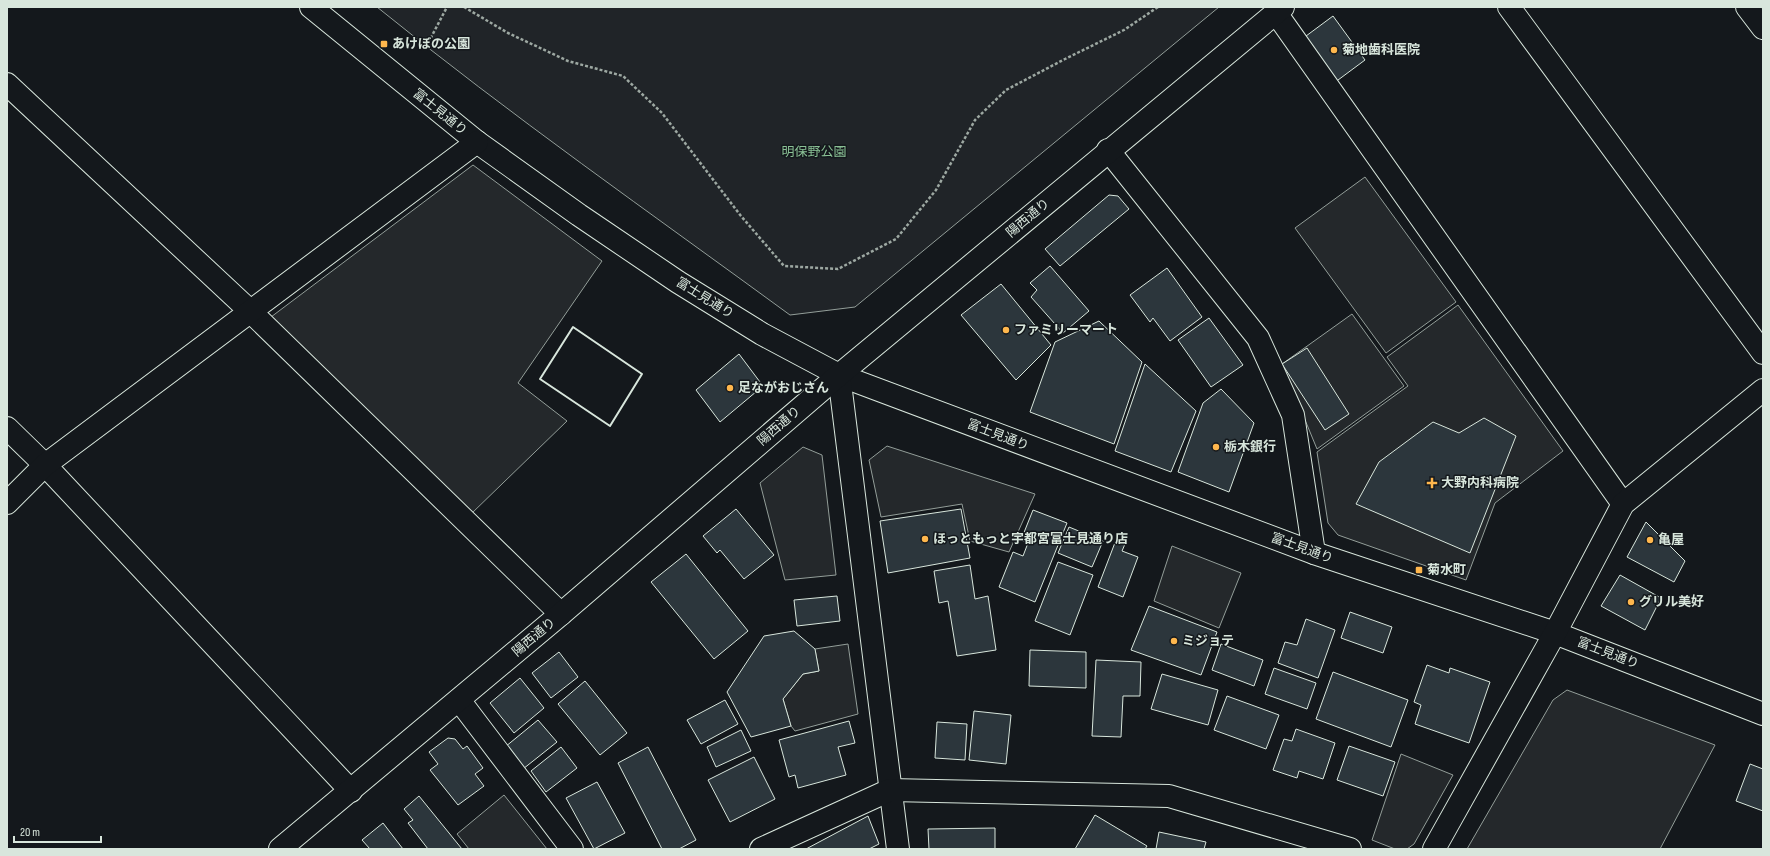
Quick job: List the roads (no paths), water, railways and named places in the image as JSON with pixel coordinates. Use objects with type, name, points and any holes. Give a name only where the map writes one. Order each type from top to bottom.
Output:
[{"type":"street","name":"富士見通り","points":[[311,7],[477,142],[578,215],[678,282],[762,334],[839,375],[1314,553],[1555,633],[1763,714]]},
{"type":"street","points":[[1509,7],[1763,353]]},
{"type":"street","points":[[1747,7],[1763,28]]},
{"type":"street","points":[[1279,10],[1623,504]]},
{"type":"street","name":"陽西通り","points":[[280,849],[561,614],[839,375],[1108,150],[1279,10]]},
{"type":"street","points":[[7,84],[250,311],[561,614]]},
{"type":"street","points":[[7,503],[45,465],[477,142]]},
{"type":"street","points":[[1108,150],[1258,338],[1293,415],[1314,553]]},
{"type":"street","points":[[839,375],[898,849]]},
{"type":"street","points":[[1434,849],[1555,633],[1623,504],[1763,390]]},
{"type":"street","points":[[7,428],[45,465],[350,791]]},
{"type":"street","points":[[459,700],[572,849]]},
{"type":"street","points":[[761,849],[890,790],[1169,796],[1350,849]]},
{"type":"place","name":"あけぼの公園","points":[[384,44]]},
{"type":"place","name":"菊地歯科医院","points":[[1334,50]]},
{"type":"place","name":"ファミリーマート","points":[[1006,330]]},
{"type":"place","name":"足ながおじさん","points":[[730,388]]},
{"type":"place","name":"栃木銀行","points":[[1216,447]]},
{"type":"place","name":"大野内科病院","points":[[1432,483]]},
{"type":"place","name":"ほっともっと宇都宮富士見通り店","points":[[925,539]]},
{"type":"place","name":"亀屋","points":[[1650,540]]},
{"type":"place","name":"菊水町","points":[[1419,570]]},
{"type":"place","name":"グリル美好","points":[[1631,602]]},
{"type":"place","name":"ミジョテ","points":[[1174,641]]},
{"type":"park label","name":"明保野公園","points":[[814,152]]}]
